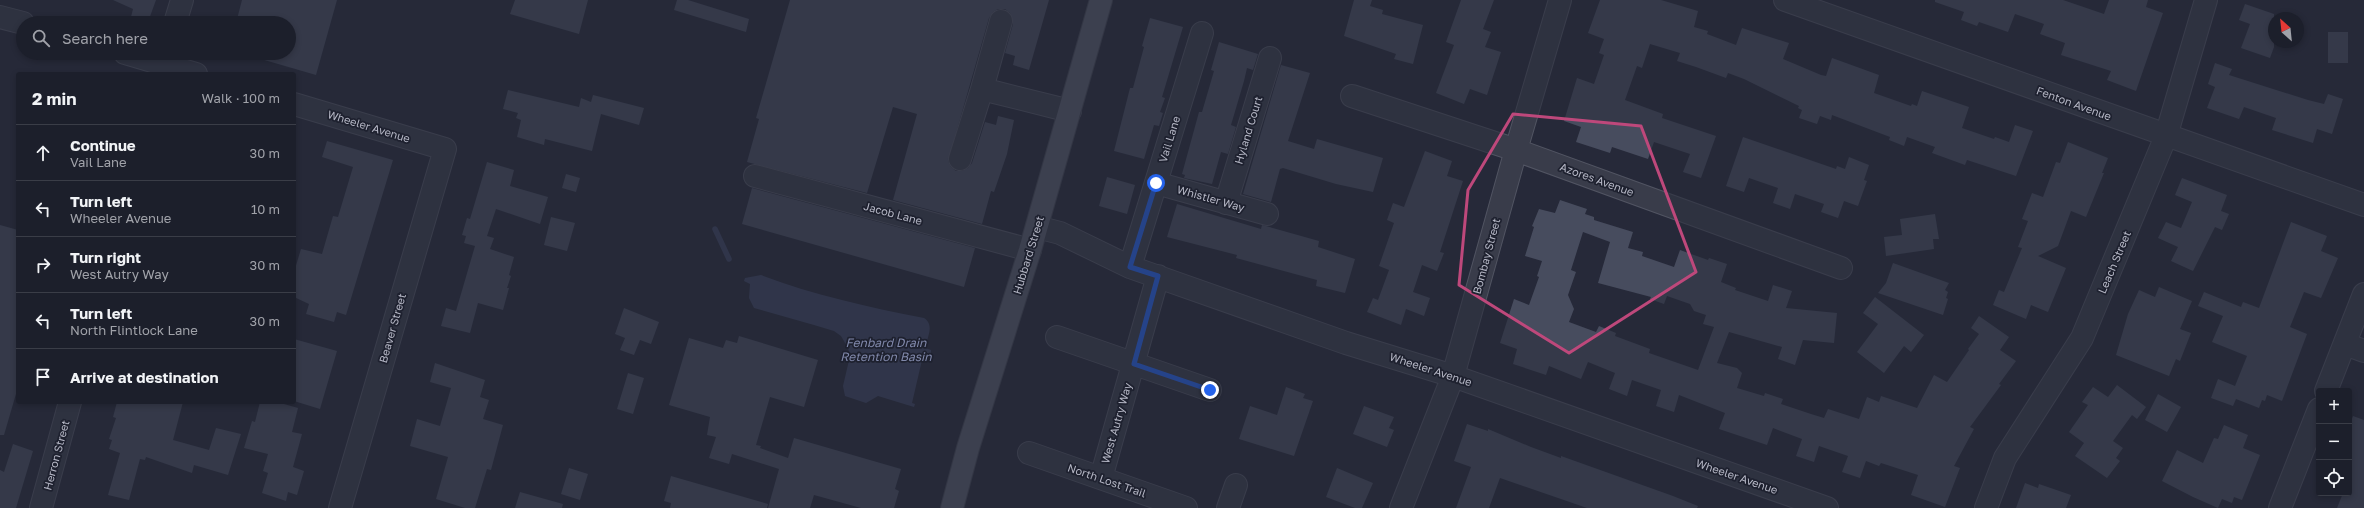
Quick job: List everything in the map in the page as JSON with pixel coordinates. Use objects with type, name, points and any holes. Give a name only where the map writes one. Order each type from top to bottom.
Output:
[{"type":"main road","name":"Hubbard Street","points":[[952,508],[968,448],[1037,227],[1101,0]]},
{"type":"street","points":[[177,16],[182,0]]},
{"type":"street","name":"Bombay Street","points":[[1401,508],[1453,376],[1516,150],[1560,0]]},
{"type":"street","name":"Fenton Avenue","points":[[1785,0],[2364,205]]},
{"type":"street","name":"Leach Street","points":[[1986,508],[2005,458],[2082,338],[2166,136],[2206,0]]},
{"type":"street","points":[[0,17],[16,21]]},
{"type":"street","points":[[960,159],[982,89],[1001,20]]},
{"type":"street","name":"Vail Lane","points":[[1130,267],[1202,34]]},
{"type":"street","name":"Hyland Court","points":[[1226,202],[1270,58]]},
{"type":"street","points":[[149,60],[189,72]]},
{"type":"street","points":[[982,89],[1070,111]]},
{"type":"street","name":"Azores Avenue","points":[[1352,96],[1516,150],[1841,268]]},
{"type":"street","name":"Wheeler Avenue","points":[[296,105],[445,149]]},
{"type":"street","name":"Beaver Street","points":[[340,508],[445,149]]},
{"type":"street","name":"Jacob Lane","points":[[755,176],[1030,250]]},
{"type":"street","name":"Whistler Way","points":[[1156,183],[1266,214]]},
{"type":"street","name":"Wheeler Avenue","points":[[1037,227],[1060,233],[1130,267],[1346,342],[1453,376],[1827,508]]},
{"type":"street","name":"West Autry Way","points":[[1101,478],[1158,276]]},
{"type":"street","points":[[2328,388],[2354,347],[2364,294]]},
{"type":"street","points":[[1057,337],[1210,390]]},
{"type":"street","name":"Herron Street","points":[[41,508],[69,404]]},
{"type":"street","points":[[2280,508],[2316,417]]},
{"type":"street","name":"North Lost Trail","points":[[1029,453],[1186,508]]},
{"type":"street","points":[[1228,508],[1236,485]]},
{"type":"highlighted area","points":[[1513,114],[1641,126],[1696,272],[1569,353],[1459,285],[1468,190]]},
{"type":"water","name":"Fenbard Drain Retention Basin","points":[[761,275],[801,289],[862,305],[924,318],[929,324],[930,328],[925,348],[931,350],[931,353],[922,360],[912,403],[915,404],[914,407],[878,396],[866,403],[845,396],[843,386],[850,356],[848,348],[841,336],[834,331],[754,308],[749,298],[750,284],[744,281],[745,278]]},
{"type":"building","points":[[113,0],[156,0],[150,16],[131,16],[133,9]]},
{"type":"building","points":[[242,0],[337,0],[316,75],[264,60],[296,60],[296,16],[238,16]]},
{"type":"building","points":[[515,0],[588,0],[579,34],[510,14]]},
{"type":"building","points":[[677,0],[688,0],[749,19],[746,32],[674,10]]},
{"type":"building","points":[[790,0],[1049,0],[1029,70],[1013,65],[1015,56],[1005,53],[1013,24],[1010,13],[1005,9],[998,9],[993,12],[989,18],[948,161],[951,167],[956,171],[962,171],[968,168],[972,163],[985,122],[996,125],[998,116],[1014,120],[1007,154],[994,192],[991,191],[982,224],[893,200],[917,114],[893,107],[867,193],[747,162],[759,119],[756,118]]},
{"type":"building","points":[[1354,0],[1372,0],[1370,6],[1383,10],[1382,14],[1423,25],[1413,64],[1394,59],[1396,54],[1344,36]]},
{"type":"building","points":[[1461,0],[1494,0],[1483,29],[1491,32],[1485,47],[1501,52],[1487,95],[1470,89],[1464,104],[1436,93],[1454,45],[1446,42]]},
{"type":"building","points":[[1600,0],[1661,0],[1698,11],[1694,27],[1708,31],[1707,34],[1736,45],[1742,28],[1789,43],[1783,59],[1821,75],[1826,76],[1832,58],[1879,75],[1874,93],[1911,106],[1912,104],[1917,106],[1922,91],[1969,107],[1962,128],[1994,139],[1995,137],[2009,142],[2015,125],[2033,131],[2016,176],[1967,160],[1965,165],[1932,153],[1935,147],[1907,137],[1904,146],[1889,140],[1890,137],[1832,115],[1831,120],[1820,116],[1817,124],[1799,118],[1802,110],[1798,108],[1799,106],[1744,79],[1728,73],[1726,78],[1677,61],[1680,53],[1650,44],[1642,68],[1637,66],[1625,100],[1663,114],[1662,118],[1716,136],[1701,178],[1683,172],[1690,154],[1654,142],[1648,159],[1612,147],[1610,153],[1576,142],[1581,127],[1564,121],[1577,78],[1594,84],[1604,55],[1599,53],[1604,39],[1588,33]]},
{"type":"building","points":[[1935,0],[2063,0],[2104,14],[2109,0],[2148,0],[2146,7],[2163,13],[2136,91],[2107,80],[2111,71],[2061,55],[2065,43],[2040,34],[2044,24],[2015,14],[2008,32],[1979,22],[1977,26],[1961,20],[1964,12],[1935,2]]},
{"type":"building","points":[[2245,4],[2268,12],[2268,48],[2274,48],[2270,58],[2241,48],[2250,24],[2239,20]]},
{"type":"building","points":[[1150,18],[1183,27],[1162,97],[1165,98],[1160,112],[1163,113],[1159,126],[1154,125],[1144,159],[1114,151],[1130,88],[1133,88]]},
{"type":"building","points":[[2328,32],[2348,32],[2348,63],[2328,63]]},
{"type":"building","points":[[1219,42],[1258,54],[1253,70],[1247,68],[1231,125],[1236,127],[1228,154],[1221,152],[1212,184],[1184,178],[1185,175],[1182,174],[1199,112],[1202,112],[1214,71],[1211,70]]},
{"type":"building","points":[[2215,63],[2232,69],[2229,75],[2308,100],[2324,104],[2328,94],[2343,99],[2332,134],[2317,129],[2313,143],[2272,130],[2276,118],[2244,107],[2239,119],[2207,108],[2215,87],[2208,84]]},
{"type":"building","points":[[1281,65],[1310,73],[1288,141],[1314,149],[1317,139],[1383,158],[1373,192],[1336,184],[1283,168],[1280,169],[1271,202],[1243,194]]},
{"type":"building","points":[[508,90],[579,107],[581,98],[591,102],[593,95],[644,108],[639,125],[601,114],[592,151],[545,139],[544,145],[517,137],[521,120],[516,118],[518,113],[503,109]]},
{"type":"building","points":[[1743,137],[1836,169],[1837,166],[1845,169],[1849,157],[1869,165],[1864,180],[1867,181],[1858,206],[1844,201],[1838,218],[1821,212],[1824,204],[1795,194],[1790,209],[1773,203],[1778,188],[1749,178],[1744,192],[1726,186]]},
{"type":"building","points":[[327,141],[393,160],[346,315],[337,312],[334,322],[306,314],[309,304],[296,298],[296,265],[301,249],[322,254],[333,216],[338,217],[353,167],[322,157]]},
{"type":"building","points":[[2068,142],[2108,158],[2102,173],[2104,173],[2086,217],[2071,211],[2058,246],[2038,256],[2066,268],[2048,312],[2031,305],[2026,319],[1993,305],[1999,290],[2004,292],[2022,248],[2018,247],[2028,221],[2022,219],[2032,193],[2043,197],[2056,162],[2060,163]]},
{"type":"building","points":[[1425,151],[1452,161],[1447,176],[1463,181],[1440,252],[1444,253],[1437,271],[1422,265],[1413,292],[1430,298],[1424,316],[1406,309],[1401,325],[1367,312],[1373,298],[1378,300],[1389,270],[1379,266],[1394,223],[1387,220],[1393,203],[1404,207]]},
{"type":"building","points":[[487,162],[514,170],[510,186],[548,197],[540,224],[496,209],[487,236],[494,238],[490,249],[514,257],[509,275],[511,276],[507,288],[509,288],[503,310],[478,303],[470,333],[441,326],[446,308],[456,311],[475,246],[464,243],[466,236],[462,235],[467,218],[470,219]]},
{"type":"building","points":[[566,174],[580,178],[576,192],[562,188]]},
{"type":"building","points":[[1107,177],[1135,185],[1127,214],[1099,206]]},
{"type":"building","points":[[2182,178],[2227,195],[2221,211],[2229,214],[2222,230],[2215,227],[2193,271],[2171,261],[2178,247],[2158,238],[2166,222],[2181,228],[2192,202],[2175,195]]},
{"type":"building","points":[[752,188],[975,248],[964,287],[742,224]]},
{"type":"building","points":[[1560,200],[1587,209],[1585,214],[1594,217],[1594,220],[1633,232],[1628,248],[1643,252],[1642,256],[1674,267],[1680,250],[1708,260],[1709,258],[1727,264],[1721,282],[1736,288],[1735,290],[1768,301],[1773,285],[1792,291],[1786,308],[1837,313],[1834,343],[1803,340],[1795,365],[1778,359],[1782,347],[1729,332],[1717,363],[1737,368],[1742,373],[1737,388],[1764,396],[1765,393],[1783,399],[1781,404],[1824,418],[1828,409],[1859,419],[1867,397],[1879,402],[1881,396],[1917,408],[1934,375],[1947,382],[1969,350],[1968,349],[1979,334],[1971,328],[1979,316],[2009,337],[2000,350],[2016,361],[1999,384],[2001,385],[1970,427],[1974,429],[1954,466],[1960,468],[1945,507],[1911,495],[1918,475],[1881,463],[1879,466],[1866,461],[1860,478],[1842,472],[1848,456],[1819,446],[1814,462],[1796,456],[1802,439],[1773,428],[1767,445],[1719,429],[1725,413],[1679,395],[1674,412],[1656,406],[1661,390],[1632,380],[1627,396],[1609,389],[1615,373],[1588,362],[1581,379],[1549,366],[1546,375],[1513,364],[1517,349],[1500,343],[1514,299],[1529,305],[1539,277],[1537,276],[1542,261],[1525,256],[1534,227],[1532,226],[1539,209],[1555,213]],"holes":[[[1583,232],[1610,242],[1598,283],[1651,297],[1650,299],[1664,304],[1667,296],[1690,304],[1694,311],[1706,315],[1703,324],[1714,327],[1698,370],[1649,353],[1650,349],[1615,336],[1616,333],[1599,326],[1596,332],[1569,322],[1574,309],[1568,295],[1576,272],[1571,270]]]},
{"type":"building","points":[[1177,204],[1261,229],[1262,225],[1319,241],[1318,247],[1355,259],[1345,293],[1316,286],[1317,280],[1236,258],[1237,255],[1167,237]]},
{"type":"building","points":[[1935,214],[1939,239],[1933,239],[1934,249],[1886,256],[1884,237],[1902,235],[1900,219]]},
{"type":"building","points":[[551,217],[575,223],[567,251],[544,245]]},
{"type":"building","points":[[2291,222],[2327,236],[2321,251],[2338,258],[2321,298],[2304,292],[2290,327],[2307,334],[2282,401],[2267,395],[2265,401],[2262,400],[2259,408],[2236,399],[2233,406],[2211,398],[2218,379],[2235,386],[2247,356],[2212,342],[2223,316],[2198,306],[2204,292],[2241,307],[2243,302],[2259,308]]},
{"type":"building","points":[[0,225],[16,229],[16,394],[4,435],[0,435]]},
{"type":"building","points":[[1893,263],[1949,283],[1945,290],[1948,292],[1946,298],[1948,299],[1943,315],[1878,293],[1886,283]]},
{"type":"building","points":[[2159,287],[2192,301],[2180,329],[2191,333],[2180,361],[2176,359],[2169,376],[2116,355],[2128,314],[2139,290],[2155,297]]},
{"type":"building","points":[[1875,297],[1924,335],[1911,352],[1904,346],[1884,373],[1857,352],[1878,324],[1863,313]]},
{"type":"building","points":[[624,308],[659,322],[651,344],[640,340],[634,355],[620,350],[625,338],[615,334]]},
{"type":"building","points":[[739,336],[818,360],[804,407],[770,397],[756,445],[761,446],[760,448],[788,458],[794,438],[901,469],[895,489],[899,491],[894,508],[861,508],[814,495],[810,508],[768,508],[779,469],[732,454],[729,464],[709,458],[716,437],[707,435],[710,417],[669,405],[689,338],[723,348],[726,340],[737,343]]},
{"type":"building","points":[[296,340],[337,351],[320,409],[296,402]]},
{"type":"building","points":[[435,363],[485,380],[480,397],[489,400],[483,419],[503,425],[491,470],[487,469],[475,508],[465,508],[436,499],[448,457],[410,446],[417,419],[440,426],[451,388],[430,382]]},
{"type":"building","points":[[628,373],[644,378],[633,414],[617,409]]},
{"type":"building","points":[[2117,385],[2146,407],[2137,419],[2132,415],[2113,441],[2123,448],[2116,458],[2120,461],[2107,478],[2075,456],[2084,443],[2069,432],[2088,405],[2082,402],[2093,387],[2108,397]]},
{"type":"building","points":[[1286,387],[1305,394],[1303,398],[1313,401],[1294,456],[1239,439],[1250,406],[1277,415]]},
{"type":"building","points":[[2158,394],[2181,407],[2167,432],[2145,420]]},
{"type":"building","points":[[116,404],[182,404],[173,440],[209,450],[216,428],[241,434],[228,475],[194,465],[192,473],[146,457],[145,460],[140,459],[129,500],[108,495],[120,453],[109,449],[112,440],[109,439],[116,418],[113,417]]},
{"type":"building","points":[[260,404],[284,404],[298,408],[292,432],[302,434],[293,467],[304,471],[297,495],[288,492],[286,501],[262,493],[268,473],[263,471],[268,454],[244,448],[252,421],[255,422]]},
{"type":"building","points":[[1364,406],[1394,417],[1389,428],[1394,430],[1387,447],[1353,434]]},
{"type":"building","points":[[2353,416],[2364,420],[2364,508],[2337,508],[2342,496],[2352,496]]},
{"type":"building","points":[[1467,424],[1488,431],[1488,429],[1561,458],[1561,456],[1698,506],[1697,508],[1587,508],[1500,478],[1489,508],[1456,508],[1471,467],[1454,461]]},
{"type":"building","points":[[2224,425],[2248,435],[2243,448],[2260,455],[2242,500],[2234,497],[2232,503],[2222,499],[2218,508],[2162,481],[2177,450],[2203,463],[2214,438],[2218,439]]},
{"type":"building","points":[[13,444],[33,451],[16,508],[0,508],[0,470],[4,472]]},
{"type":"building","points":[[569,468],[588,474],[580,500],[561,494]]},
{"type":"building","points":[[1337,468],[1373,483],[1362,508],[1355,508],[1326,497]]},
{"type":"building","points":[[671,476],[768,504],[767,508],[670,508],[671,503],[664,501]]},
{"type":"building","points":[[2025,483],[2038,488],[2039,484],[2071,495],[2066,508],[2016,508]]},
{"type":"building","points":[[520,492],[563,504],[562,508],[515,508]]},
{"type":"waterway","points":[[715,229],[729,259]]},
{"type":"route","points":[[1156,183],[1130,267],[1158,276],[1134,364],[1210,390]]}]
